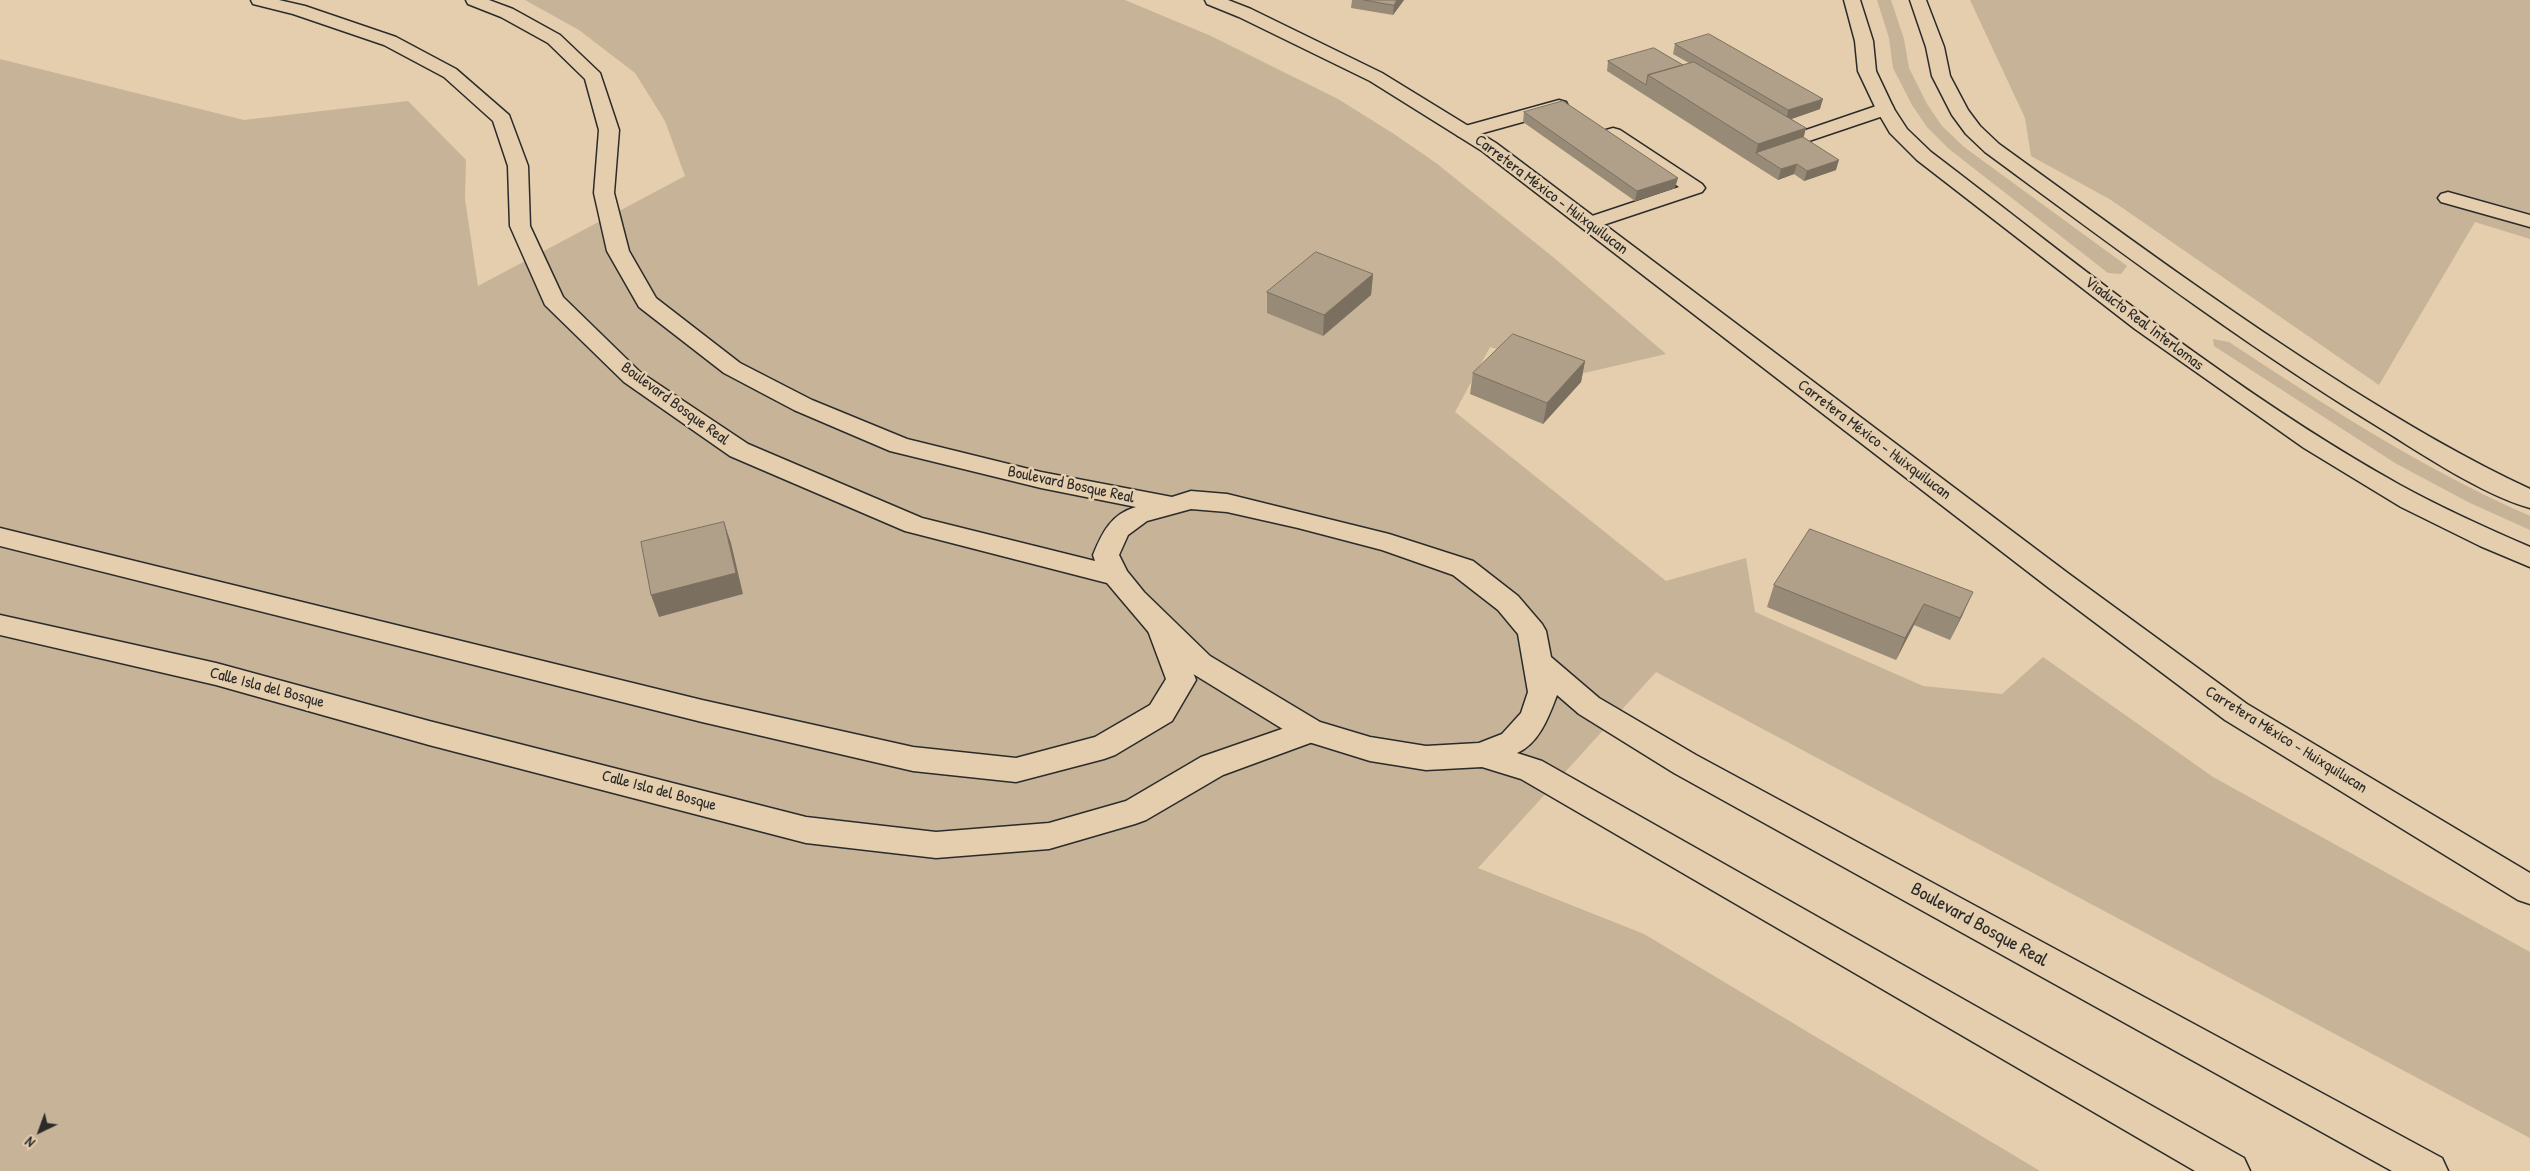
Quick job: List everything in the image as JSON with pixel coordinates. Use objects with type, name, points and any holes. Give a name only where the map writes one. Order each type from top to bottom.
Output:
[{"type":"street","name":"Boulevard Bosque Real","points":[[259,0],[299,10],[390,41],[450,73],[502,119],[518,166],[520,226],[553,300],[632,377],[739,450],[914,525],[1116,576]]},
{"type":"street","name":"Boulevard Bosque Real","points":[[474,0],[507,13],[554,39],[594,77],[609,130],[604,193],[618,250],[647,302],[732,368],[803,406],[899,445],[1041,480],[1169,504]]},
{"type":"street","name":"Carretera México - Huixquilucan","points":[[1213,0],[1245,13],[1376,77],[1489,147],[2060,582],[2236,712],[2530,890]]},
{"type":"street","name":"Viaducto Real Interlomas","points":[[1852,0],[1864,41],[1867,70],[1885,109],[1900,132],[1924,156],[2189,358],[2372,480],[2449,522],[2530,558]]},
{"type":"street","points":[[1918,0],[1935,47],[1940,76],[1959,111],[1973,130],[1992,148],[2195,296],[2317,378],[2434,451],[2530,499]]},
{"type":"street","points":[[1465,132],[1566,104],[1574,109]]},
{"type":"street","points":[[1755,108],[1796,133],[1806,136],[1885,109]]},
{"type":"street","points":[[1590,224],[1695,188],[1596,123]]},
{"type":"street","points":[[2448,198],[2530,221]]},
{"type":"street","points":[[1191,500],[1244,507],[1389,543],[1463,568],[1508,602],[1532,631],[1543,692],[1534,718],[1513,742],[1482,755],[1426,758],[1370,749],[1310,731],[1200,664],[1161,628],[1116,576],[1106,555],[1117,530],[1138,515],[1169,504],[1191,500]]},
{"type":"street","points":[[0,537],[550,674],[913,760],[1016,770],[1104,747],[1161,713],[1181,680],[1161,628]]},
{"type":"street","name":"Calle Isla del Bosque","points":[[0,625],[216,674],[429,733],[806,830],[936,845],[1049,836],[1135,811],[1212,766],[1310,731]]},
{"type":"street","name":"Boulevard Bosque Real","points":[[1539,663],[1589,706],[1685,764],[2429,1171]]},
{"type":"street","points":[[1482,755],[1531,770],[2231,1171]]},
{"type":"shaded area","points":[[525,0],[1125,0],[1211,36],[1338,99],[1436,163],[1553,257],[1666,354],[1580,374],[1490,347],[1455,412],[1666,581],[1746,558],[1755,612],[1923,686],[2002,694],[2043,657],[2213,777],[2530,952],[2530,1138],[1656,672],[1478,868],[1644,934],[2040,1171],[0,1171],[0,59],[244,120],[408,101],[466,160],[465,199],[478,286],[685,176],[665,121],[635,73],[579,30]]},
{"type":"shaded area","points":[[1877,0],[1891,0],[1904,39],[1909,68],[1927,104],[1942,126],[1964,147],[2127,266],[2121,274],[2108,273],[1949,149],[1927,127],[1912,105],[1893,68],[1889,38]]},
{"type":"shaded area","points":[[1970,0],[2530,0],[2530,239],[2475,222],[2379,385],[2111,200],[2031,156],[2025,118]]},
{"type":"shaded area","points":[[2213,339],[2229,342],[2302,390],[2413,457],[2490,498],[2530,516],[2530,530],[2468,502],[2395,463],[2214,346]]},
{"type":"building","points":[[1364,0],[1397,0],[1394,5]]},
{"type":"building","points":[[1709,34],[1823,99],[1788,110],[1675,44]]},
{"type":"building","points":[[1654,48],[1683,65],[1648,75],[1646,85],[1608,61]]},
{"type":"building","points":[[1694,62],[1806,128],[1758,144],[1648,75]]},
{"type":"building","points":[[1563,101],[1678,178],[1637,191],[1524,112]]},
{"type":"building","points":[[1803,137],[1839,160],[1807,171],[1797,164],[1781,169],[1756,153]]},
{"type":"building","points":[[1316,252],[1373,274],[1324,315],[1267,292]]},
{"type":"building","points":[[1513,334],[1585,361],[1547,403],[1473,373]]},
{"type":"building","points":[[724,522],[736,573],[651,595],[641,542]]},
{"type":"building","points":[[1810,529],[1973,592],[1960,618],[1924,604],[1905,638],[1774,585]]}]
